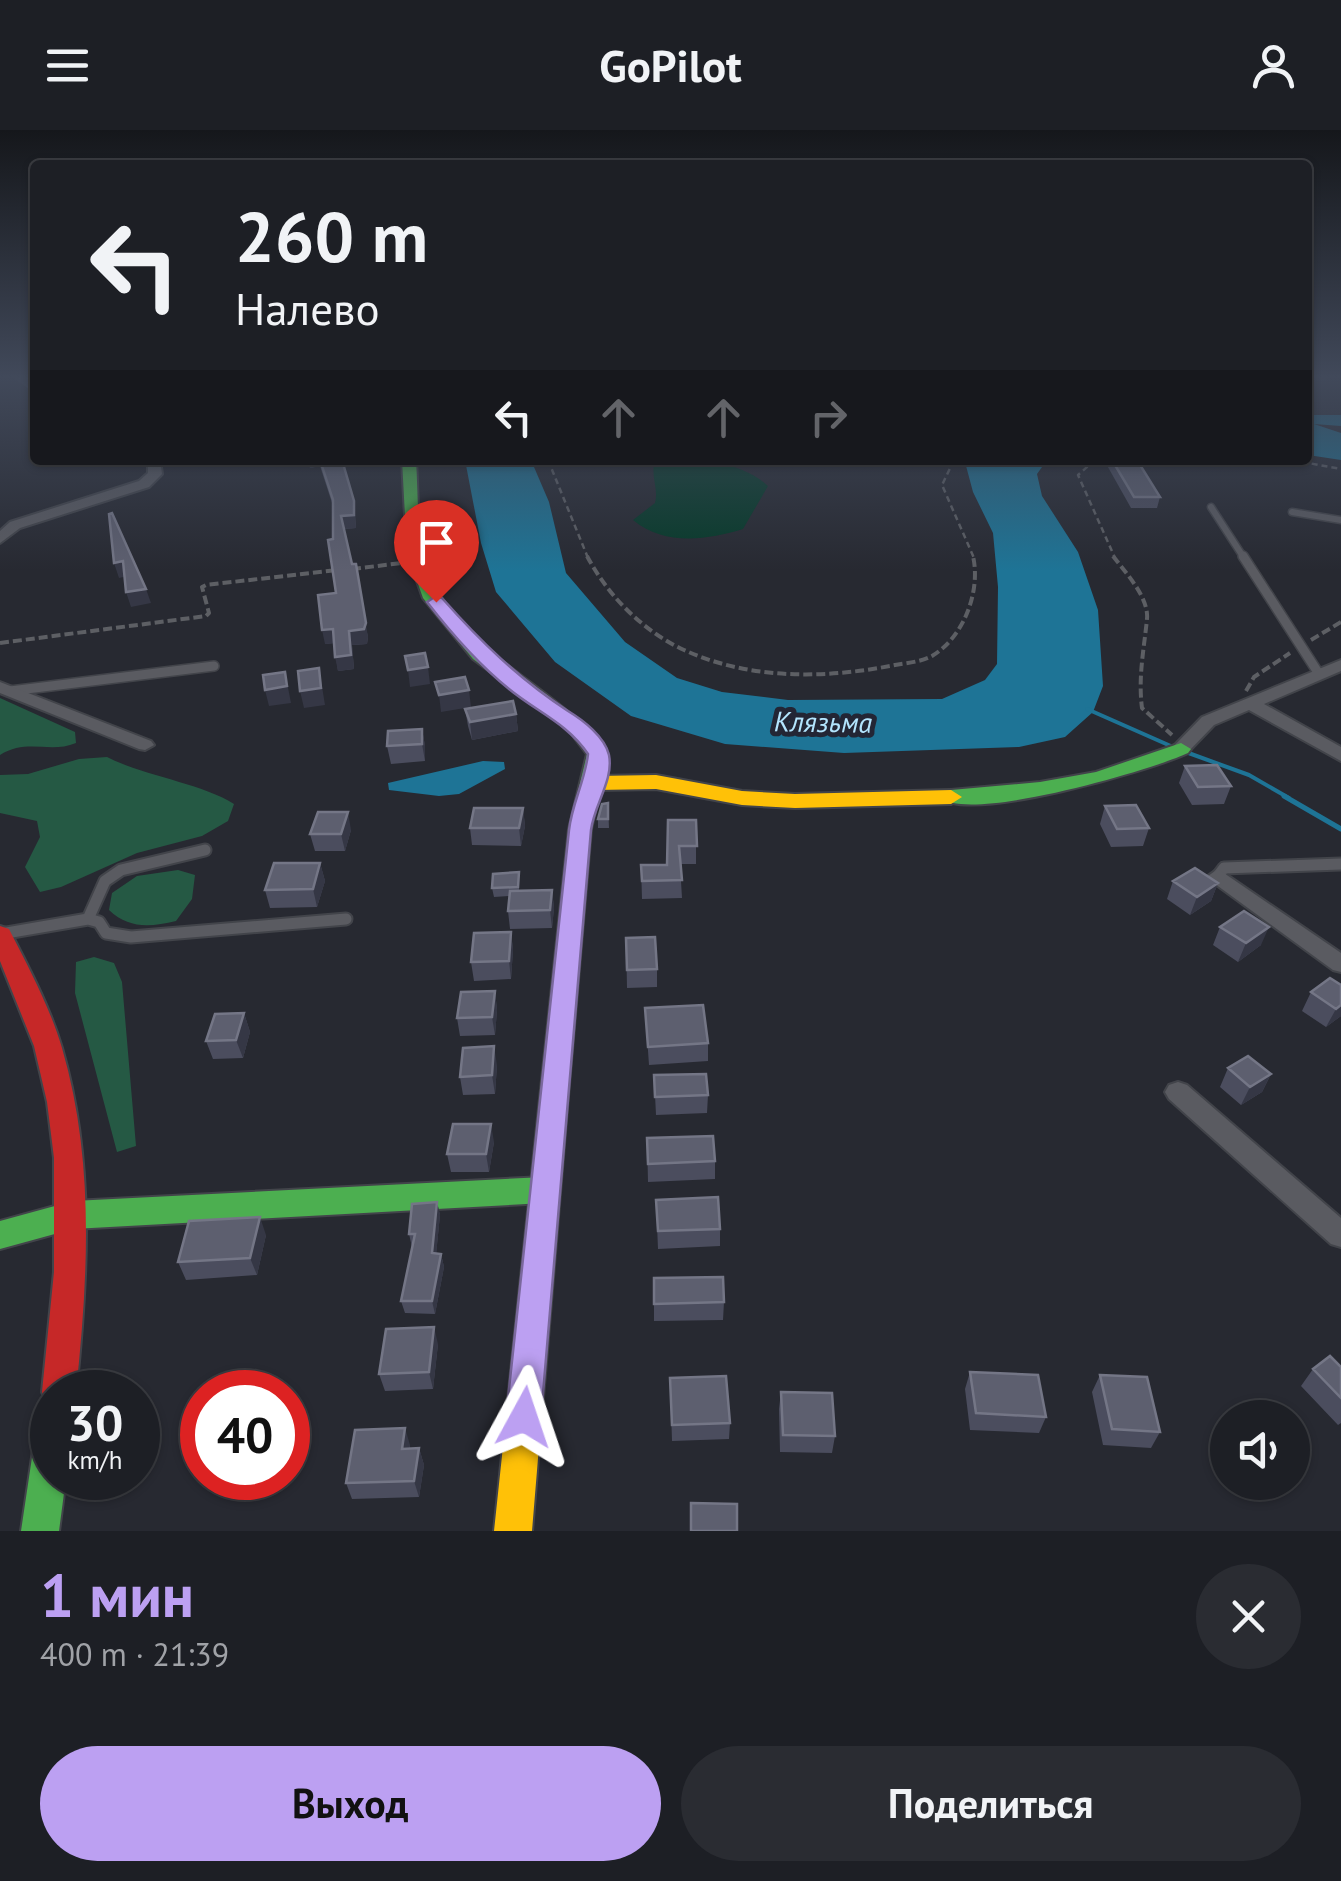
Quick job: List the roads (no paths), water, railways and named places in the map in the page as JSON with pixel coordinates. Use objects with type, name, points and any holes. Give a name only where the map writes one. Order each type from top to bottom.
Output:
[{"type":"main road","points":[[409,465],[417,561],[425,586],[466,640],[518,687],[580,727],[593,741],[598,754],[596,782],[582,814],[513,1531]]},
{"type":"main road","points":[[596,782],[663,782],[712,796],[760,800],[979,795],[1104,778],[1154,764],[1180,750]]},
{"type":"main road","points":[[0,934],[32,994],[51,1056],[64,1128],[73,1215],[62,1370]]},
{"type":"main road","points":[[0,1235],[73,1215],[544,1190]]},
{"type":"main road","points":[[40,1531],[44,1500]]},
{"type":"street","points":[[0,540],[15,524],[144,484],[155,474],[154,465]]},
{"type":"street","points":[[0,512],[15,524]]},
{"type":"street","points":[[1180,750],[1208,721],[1341,665]]},
{"type":"street","points":[[5,689],[145,745]]},
{"type":"street","points":[[1250,702],[1341,754]]},
{"type":"street","points":[[1218,876],[1341,964]]},
{"type":"street","points":[[1178,1092],[1341,1235]]},
{"type":"lane","points":[[1211,506],[1318,674]]},
{"type":"lane","points":[[1292,512],[1341,520]]},
{"type":"lane","points":[[5,689],[214,666]]},
{"type":"lane","points":[[88,919],[105,881],[121,870],[205,850]]},
{"type":"lane","points":[[1218,876],[1224,868],[1341,864]]},
{"type":"lane","points":[[0,934],[88,919],[100,922],[106,933],[131,937],[346,919]]},
{"type":"water","points":[[1312,440],[1341,440],[1341,460],[1312,456]]},
{"type":"water","name":"Клязьма","points":[[466,465],[533,465],[549,502],[566,573],[625,642],[677,678],[722,692],[788,700],[942,699],[985,680],[997,664],[998,587],[993,533],[973,492],[966,465],[1043,465],[1037,474],[1042,496],[1078,552],[1098,610],[1103,686],[1093,712],[1065,737],[1019,747],[844,753],[725,744],[631,716],[555,662],[496,592],[481,543]]},
{"type":"water","points":[[483,761],[504,762],[505,769],[459,794],[439,796],[389,790],[388,783]]},
{"type":"waterway","points":[[1087,709],[1173,747]]},
{"type":"waterway","points":[[1183,751],[1249,775],[1289,798]]},
{"type":"waterway","points":[[1284,796],[1341,829]]}]
